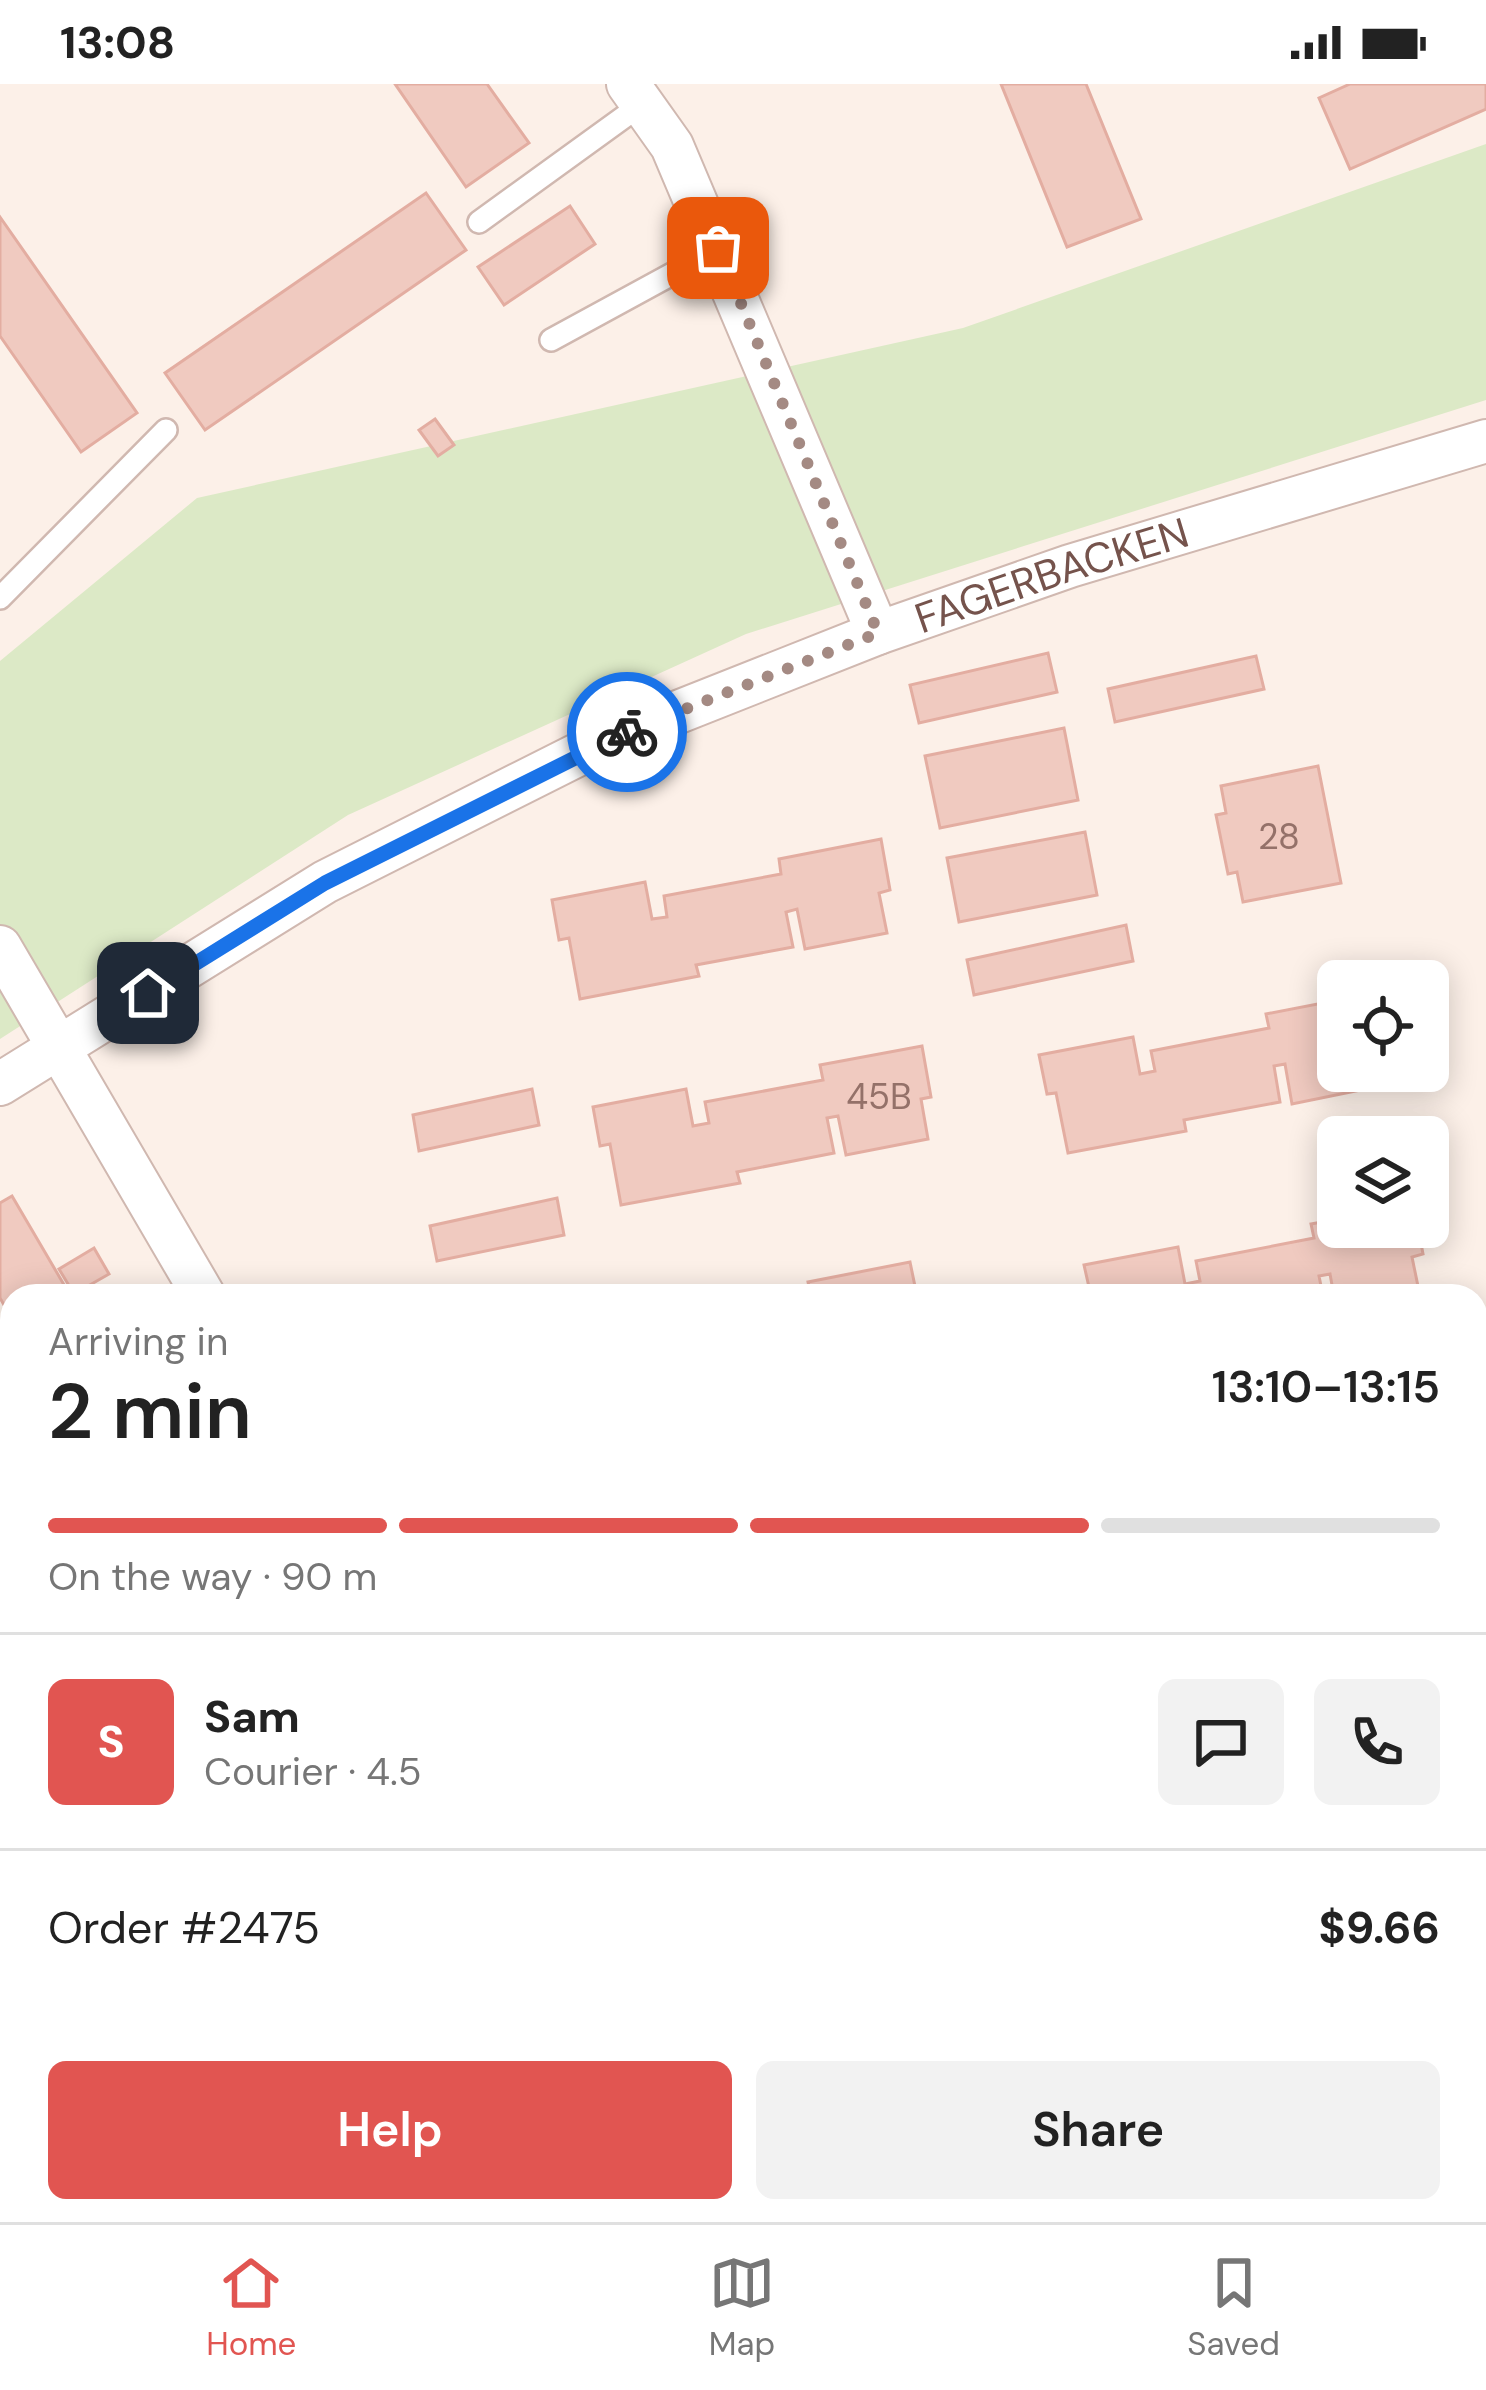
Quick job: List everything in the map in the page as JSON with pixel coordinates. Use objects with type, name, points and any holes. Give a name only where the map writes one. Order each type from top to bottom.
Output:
[{"type":"street","points":[[635,94],[672,146],[718,248],[878,633]]},
{"type":"street","name":"FAGERBACKEN","points":[[0,1084],[325,883],[605,741],[878,633],[1070,566],[1486,441]]},
{"type":"street","points":[[0,947],[197,1284]]},
{"type":"lane","points":[[479,222],[635,94]]},
{"type":"lane","points":[[551,340],[718,248]]},
{"type":"lane","points":[[0,598],[166,430]]},
{"type":"green space","points":[[1486,144],[1486,400],[746,634],[348,815],[0,1039],[0,661],[197,498],[963,328]]},
{"type":"building","points":[[395,84],[487,84],[529,143],[466,187]]},
{"type":"building","points":[[1001,84],[1086,84],[1141,219],[1067,247]]},
{"type":"building","points":[[1350,84],[1486,84],[1486,109],[1350,169],[1319,98]]},
{"type":"building","points":[[426,193],[466,250],[205,430],[165,373]]},
{"type":"building","points":[[570,206],[595,244],[504,305],[478,267]]},
{"type":"building","points":[[0,217],[137,413],[81,452],[0,336]]},
{"type":"building","points":[[435,419],[454,445],[438,456],[419,430]]},
{"type":"building","points":[[1048,653],[1057,692],[919,723],[910,685]]},
{"type":"building","points":[[1256,656],[1264,689],[1115,722],[1108,689]]},
{"type":"building","points":[[1064,728],[1078,800],[940,828],[925,756]]},
{"type":"building","points":[[1318,766],[1341,883],[1243,902],[1237,872],[1228,874],[1216,815],[1226,813],[1221,786]]},
{"type":"building","points":[[1085,832],[1097,895],[959,922],[947,858]]},
{"type":"building","points":[[881,839],[890,890],[879,893],[887,933],[805,949],[797,909],[786,912],[793,947],[696,965],[699,976],[580,999],[569,938],[559,940],[552,900],[645,882],[652,919],[667,917],[664,896],[781,874],[779,859]]},
{"type":"building","points":[[1126,925],[1133,961],[974,995],[967,960]]},
{"type":"building","points":[[1317,1004],[1317,1092],[1351,1092],[1292,1104],[1285,1064],[1274,1066],[1280,1102],[1184,1120],[1186,1131],[1068,1153],[1056,1093],[1047,1094],[1039,1055],[1133,1037],[1140,1074],[1155,1071],[1151,1051],[1269,1028],[1266,1014]]},
{"type":"building","points":[[922,1046],[931,1097],[921,1099],[928,1139],[846,1155],[838,1116],[827,1118],[834,1153],[737,1172],[740,1183],[621,1205],[610,1144],[600,1146],[593,1107],[686,1089],[693,1126],[709,1123],[705,1102],[823,1080],[820,1065]]},
{"type":"building","points":[[532,1089],[539,1125],[419,1151],[413,1115]]},
{"type":"building","points":[[12,1196],[64,1284],[0,1284],[0,1203]]},
{"type":"building","points":[[557,1198],[564,1235],[437,1261],[430,1226]]},
{"type":"building","points":[[1317,1223],[1317,1248],[1422,1248],[1423,1254],[1412,1257],[1418,1284],[1332,1284],[1330,1274],[1319,1276],[1321,1284],[1185,1284],[1200,1281],[1196,1261],[1314,1238],[1311,1224]]},
{"type":"building","points":[[1178,1247],[1185,1284],[1088,1284],[1084,1265]]},
{"type":"building","points":[[94,1248],[109,1274],[92,1284],[68,1284],[59,1269]]},
{"type":"building","points":[[910,1262],[915,1284],[808,1284]]},
{"type":"way so far","points":[[627,732],[878,633],[718,248]]},
{"type":"route","points":[[148,993],[325,883],[627,732]]}]
